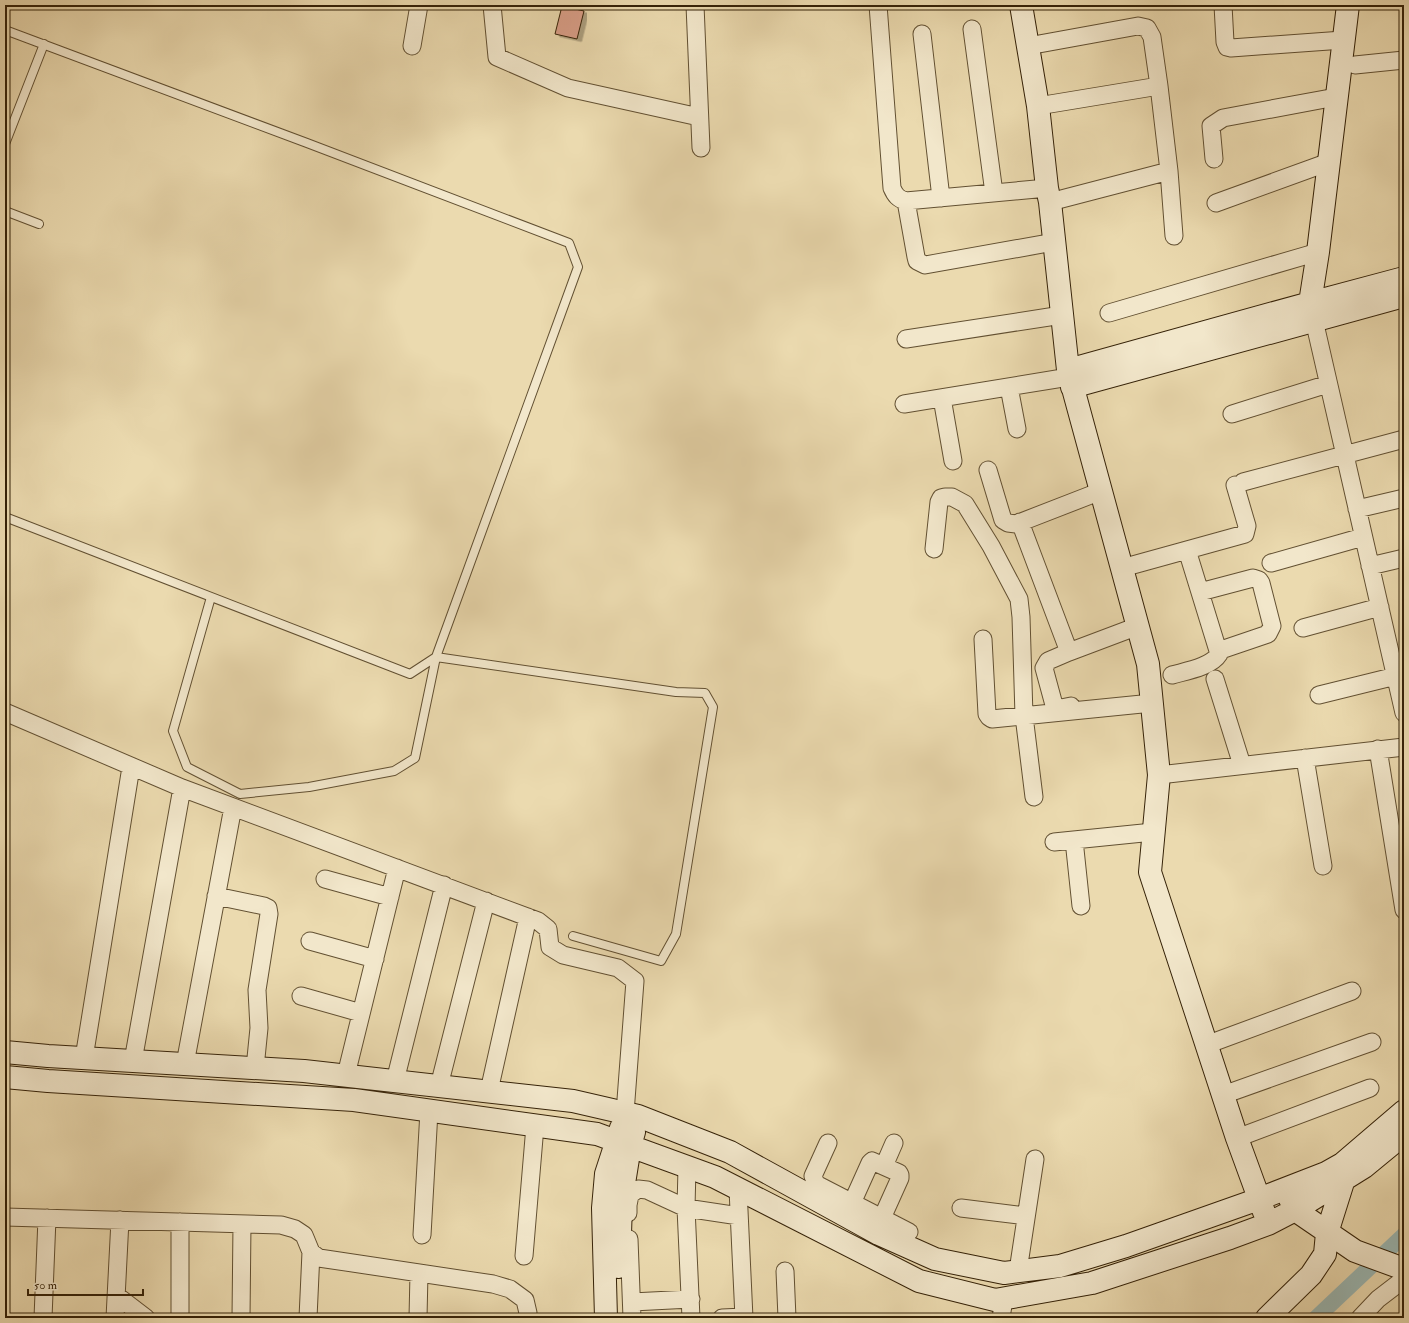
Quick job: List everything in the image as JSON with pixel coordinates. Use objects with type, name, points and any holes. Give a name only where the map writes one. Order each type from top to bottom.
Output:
[{"type":"street","points":[[412,46],[419,5]]},
{"type":"street","points":[[492,5],[497,57],[568,88],[699,117]]},
{"type":"street","points":[[695,5],[701,148]]},
{"type":"street","points":[[878,5],[892,188],[899,199],[906,201],[994,193],[1049,195],[1169,171]]},
{"type":"street","points":[[1021,5],[1038,106],[1070,378],[1148,664],[1159,774],[1150,872],[1236,1138],[1268,1224]]},
{"type":"street","points":[[1223,5],[1225,42],[1227,47],[1231,48],[1343,40]]},
{"type":"street","points":[[1348,5],[1318,252],[1320,309],[1328,384],[1404,713]]},
{"type":"street","points":[[1320,309],[1363,5]]},
{"type":"street","points":[[1028,46],[1138,26],[1147,28],[1152,37],[1160,86],[1174,236]]},
{"type":"street","points":[[972,29],[994,193]]},
{"type":"street","points":[[922,34],[941,198]]},
{"type":"street","points":[[1355,65],[1404,60]]},
{"type":"street","points":[[1038,106],[1160,86]]},
{"type":"street","points":[[1214,159],[1212,126],[1223,118],[1336,97]]},
{"type":"street","points":[[1216,203],[1329,162]]},
{"type":"street","points":[[906,201],[916,257],[918,261],[925,265],[1054,242]]},
{"type":"street","points":[[1109,312],[1318,252]]},
{"type":"street","points":[[904,404],[1070,378],[1320,309],[1404,278]]},
{"type":"street","points":[[1320,309],[1404,296]]},
{"type":"street","points":[[906,339],[1062,315]]},
{"type":"street","points":[[1232,414],[1328,384]]},
{"type":"street","points":[[1009,387],[1017,429]]},
{"type":"street","points":[[942,398],[953,461]]},
{"type":"street","points":[[1122,568],[1245,534],[1247,526],[1239,484],[1404,439]]},
{"type":"street","points":[[988,470],[1003,520],[1008,523],[1016,524],[1101,491]]},
{"type":"street","points":[[934,549],[939,502],[941,498],[952,497],[965,504],[975,519],[1019,599],[1022,623],[1024,716],[1034,797]]},
{"type":"street","points":[[1357,509],[1404,498]]},
{"type":"street","points":[[1020,522],[1069,652]]},
{"type":"street","points":[[1272,563],[1363,537]]},
{"type":"street","points":[[1172,675],[1210,664],[1219,654],[1187,550]]},
{"type":"street","points":[[1370,566],[1404,558]]},
{"type":"street","points":[[1200,592],[1253,578],[1261,583],[1272,626],[1271,631],[1268,634],[1218,650]]},
{"type":"street","points":[[1303,628],[1380,607]]},
{"type":"street","points":[[1086,704],[1060,708],[1054,705],[1044,668],[1048,661],[1138,626]]},
{"type":"street","points":[[983,639],[987,714],[992,719],[1152,703]]},
{"type":"street","points":[[1319,696],[1396,676]]},
{"type":"street","points":[[1215,679],[1242,765]]},
{"type":"street","points":[[5,712],[182,788],[538,921],[548,929],[550,947],[563,955],[618,968],[635,981],[631,1114],[623,1144],[618,1274],[628,1313]]},
{"type":"street","points":[[1159,774],[1404,747]]},
{"type":"street","points":[[1378,750],[1404,910]]},
{"type":"street","points":[[1305,758],[1323,866]]},
{"type":"street","points":[[84,1058],[131,767]]},
{"type":"street","points":[[133,1061],[182,788]]},
{"type":"street","points":[[185,1064],[233,807]]},
{"type":"street","points":[[1054,842],[1153,832]]},
{"type":"street","points":[[1074,840],[1082,906]]},
{"type":"street","points":[[346,1076],[397,868]]},
{"type":"street","points":[[325,879],[390,897]]},
{"type":"street","points":[[395,1081],[444,885]]},
{"type":"street","points":[[216,896],[268,908],[257,990],[260,1028],[254,1068]]},
{"type":"street","points":[[439,1086],[486,901]]},
{"type":"street","points":[[489,1091],[528,917]]},
{"type":"street","points":[[310,941],[374,959]]},
{"type":"street","points":[[1206,1045],[1352,991]]},
{"type":"street","points":[[301,996],[361,1013]]},
{"type":"street","points":[[1223,1095],[1372,1042]]},
{"type":"street","points":[[5,1052],[304,1071],[573,1101],[631,1114],[730,1152],[858,1211],[882,1218],[909,1232]]},
{"type":"street","points":[[5,1077],[354,1100],[597,1134],[715,1177],[919,1281],[995,1300],[1002,1308],[1092,1283],[1268,1224],[1295,1210],[1364,1166],[1404,1134]]},
{"type":"street","points":[[1236,1138],[1370,1088]]},
{"type":"street","points":[[422,1235],[429,1111]]},
{"type":"street","points":[[828,1143],[813,1176],[814,1181],[816,1184],[858,1211],[879,1234],[935,1259],[1004,1273],[1060,1266],[1082,1260],[1259,1199],[1326,1173],[1342,1164],[1404,1111]]},
{"type":"street","points":[[524,1256],[535,1126]]},
{"type":"street","points":[[884,1166],[894,1143]]},
{"type":"street","points":[[606,1318],[603,1208],[606,1174],[623,1144]]},
{"type":"street","points":[[1018,1271],[1035,1159]]},
{"type":"street","points":[[858,1211],[870,1163],[874,1162],[899,1173],[900,1176],[882,1218]]},
{"type":"street","points":[[687,1167],[686,1208],[691,1318]]},
{"type":"street","points":[[1267,1318],[1311,1275],[1325,1254],[1327,1233],[1344,1179]]},
{"type":"street","points":[[628,1313],[628,1205],[630,1195],[638,1189],[647,1190],[686,1208],[739,1216]]},
{"type":"street","points":[[722,1318],[744,1317],[738,1189]]},
{"type":"street","points":[[1285,1189],[1295,1210],[1327,1233],[1355,1251],[1404,1269]]},
{"type":"street","points":[[961,1208],[1026,1216]]},
{"type":"street","points":[[5,1217],[281,1225],[295,1229],[304,1235],[311,1252],[308,1318]]},
{"type":"street","points":[[43,1318],[47,1218]]},
{"type":"street","points":[[115,1318],[120,1220]]},
{"type":"street","points":[[180,1222],[180,1318]]},
{"type":"street","points":[[241,1318],[242,1224]]},
{"type":"street","points":[[311,1252],[319,1258],[493,1284],[510,1289],[525,1300],[528,1313],[527,1318]]},
{"type":"street","points":[[786,1271],[787,1318]]},
{"type":"street","points":[[418,1318],[419,1273]]},
{"type":"street","points":[[1360,1318],[1378,1299],[1404,1279]]},
{"type":"street","points":[[116,1295],[146,1318]]},
{"type":"street","points":[[628,1313],[690,1299]]},
{"type":"lane","points":[[5,30],[569,243],[578,267],[436,657],[415,758],[394,771],[309,787],[240,794],[187,767],[173,731],[211,597]]},
{"type":"lane","points":[[5,144],[44,44]]},
{"type":"lane","points":[[5,211],[39,224]]},
{"type":"lane","points":[[5,517],[410,674],[436,657],[676,692],[705,693],[713,706],[676,934],[661,960],[573,936]]},
{"type":"building","points":[[562,6],[584,11],[577,39],[555,34]]},
{"type":"waterway","points":[[1316,1318],[1404,1235]]}]
